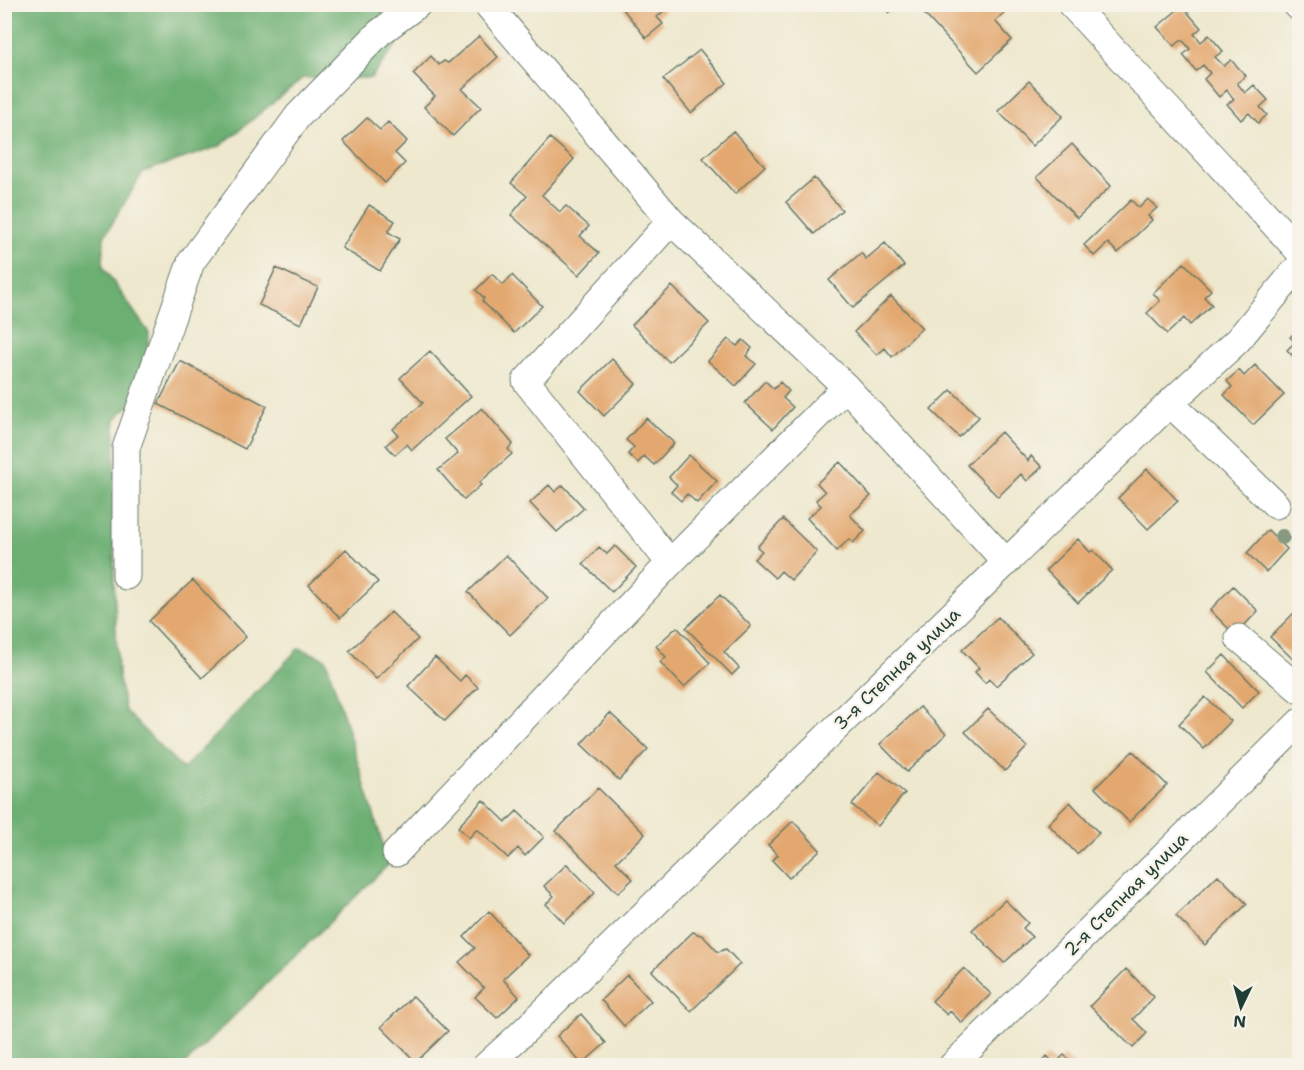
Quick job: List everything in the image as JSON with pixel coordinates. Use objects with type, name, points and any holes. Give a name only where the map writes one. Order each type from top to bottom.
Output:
[{"type":"street","points":[[126,576],[126,448],[191,262],[298,116],[379,33],[418,4]]},
{"type":"street","points":[[487,4],[671,221],[846,387],[1006,562]]},
{"type":"street","points":[[1071,4],[1299,252]]},
{"type":"street","points":[[1296,4],[1299,8]]},
{"type":"street","points":[[670,563],[526,381],[671,221]]},
{"type":"street","name":"3-я Степная улица","points":[[486,1065],[527,1028],[1170,403],[1238,340],[1299,265]]},
{"type":"street","points":[[396,853],[670,563],[846,387]]},
{"type":"street","points":[[1170,403],[1276,505]]},
{"type":"street","points":[[1239,638],[1299,690]]},
{"type":"street","name":"2-я Степная улица","points":[[952,1065],[1299,723]]},
{"type":"green space","points":[[5,5],[427,5],[371,78],[303,78],[220,146],[143,172],[104,237],[103,267],[149,333],[146,390],[115,419],[114,579],[118,674],[125,711],[183,769],[299,648],[326,659],[389,864],[184,1065],[5,1066]]},
{"type":"building","points":[[619,4],[672,4],[657,17],[663,24],[646,38]]},
{"type":"building","points":[[881,4],[898,4],[889,13]]},
{"type":"building","points":[[915,4],[980,4],[985,10],[991,4],[997,4],[1004,13],[995,21],[1012,40],[978,72]]},
{"type":"building","points":[[1182,6],[1201,28],[1194,34],[1201,42],[1209,35],[1223,51],[1215,57],[1224,66],[1231,60],[1246,76],[1237,83],[1245,93],[1254,85],[1268,100],[1260,107],[1267,115],[1258,123],[1249,113],[1241,120],[1227,104],[1234,99],[1227,90],[1219,97],[1204,79],[1210,73],[1203,65],[1196,71],[1183,55],[1190,49],[1187,45],[1182,40],[1174,46],[1157,27]]},
{"type":"building","points":[[479,36],[498,57],[462,89],[481,107],[453,136],[424,107],[435,96],[413,74],[431,56],[439,65],[444,61],[448,63]]},
{"type":"building","points":[[700,50],[727,83],[691,113],[663,79]]},
{"type":"building","points":[[1029,81],[1063,116],[1032,146],[998,111]]},
{"type":"building","points":[[367,118],[380,130],[388,122],[407,141],[395,153],[405,163],[385,183],[343,141]]},
{"type":"building","points":[[733,131],[765,166],[735,194],[703,158]]},
{"type":"building","points":[[550,138],[574,159],[542,195],[560,212],[566,206],[589,226],[580,236],[599,253],[579,275],[511,215],[527,196],[511,183]]},
{"type":"building","points":[[1072,144],[1111,186],[1077,218],[1037,177]]},
{"type":"building","points":[[814,178],[842,210],[814,234],[786,202]]},
{"type":"building","points":[[1148,199],[1157,208],[1148,216],[1152,220],[1118,253],[1108,243],[1094,256],[1084,245],[1131,200],[1139,208]]},
{"type":"building","points":[[369,205],[395,221],[388,232],[400,239],[380,271],[342,248]]},
{"type":"building","points":[[885,243],[904,266],[853,308],[829,280],[861,253],[866,259]]},
{"type":"building","points":[[1184,263],[1211,290],[1204,297],[1212,305],[1190,325],[1184,318],[1167,334],[1147,313],[1160,301],[1153,293]]},
{"type":"building","points":[[276,268],[318,287],[301,324],[259,305]]},
{"type":"building","points":[[492,274],[503,285],[512,275],[542,306],[514,333],[482,301],[484,298],[476,290]]},
{"type":"building","points":[[672,286],[709,323],[669,362],[632,325]]},
{"type":"building","points":[[891,296],[922,328],[892,357],[885,348],[877,355],[854,332]]},
{"type":"building","points":[[1300,328],[1300,363],[1287,350],[1295,342],[1290,337]]},
{"type":"building","points":[[728,339],[737,346],[743,340],[752,348],[746,356],[756,364],[736,386],[708,361]]},
{"type":"building","points":[[430,351],[471,396],[412,450],[407,444],[395,455],[386,445],[398,435],[393,429],[423,403],[400,378]]},
{"type":"building","points":[[612,359],[636,384],[604,416],[580,391]]},
{"type":"building","points":[[180,361],[267,406],[245,449],[158,404]]},
{"type":"building","points":[[1255,365],[1284,395],[1253,425],[1224,395],[1232,387],[1227,381],[1239,370],[1244,376]]},
{"type":"building","points":[[765,381],[774,389],[780,382],[789,391],[783,398],[793,407],[773,429],[745,403]]},
{"type":"building","points":[[951,390],[979,417],[959,437],[931,410]]},
{"type":"building","points":[[482,408],[513,444],[508,449],[512,454],[479,483],[481,485],[464,500],[438,470],[458,454],[445,439]]},
{"type":"building","points":[[646,418],[674,443],[654,465],[644,456],[638,463],[628,454],[634,447],[626,440]]},
{"type":"building","points":[[1001,432],[1028,461],[1031,456],[1042,467],[1027,481],[1021,474],[998,497],[967,465]]},
{"type":"building","points":[[689,455],[717,481],[697,503],[687,494],[681,501],[671,492],[677,485],[669,477]]},
{"type":"building","points":[[840,462],[871,496],[850,515],[865,531],[853,543],[849,539],[837,551],[807,518],[821,506],[816,500],[825,492],[817,483]]},
{"type":"building","points":[[1147,469],[1178,501],[1148,529],[1118,498]]},
{"type":"building","points":[[549,485],[555,492],[563,485],[584,508],[557,532],[530,503]]},
{"type":"building","points":[[783,519],[817,552],[791,580],[781,571],[775,578],[754,559],[762,551],[757,547]]},
{"type":"building","points":[[1268,530],[1287,549],[1266,572],[1247,553]]},
{"type":"building","points":[[1078,539],[1090,552],[1093,550],[1112,570],[1078,603],[1046,570]]},
{"type":"building","points":[[615,546],[636,567],[612,592],[583,564],[599,547],[607,554]]},
{"type":"building","points":[[346,549],[378,582],[340,618],[309,585]]},
{"type":"building","points":[[506,555],[548,598],[510,635],[468,592]]},
{"type":"building","points":[[193,580],[246,637],[202,678],[149,621]]},
{"type":"building","points":[[1233,586],[1258,611],[1235,635],[1210,610]]},
{"type":"building","points":[[720,595],[751,626],[724,652],[739,668],[732,675],[686,628]]},
{"type":"building","points":[[391,612],[418,639],[376,679],[349,651]]},
{"type":"building","points":[[1294,613],[1300,618],[1300,654],[1294,660],[1270,637]]},
{"type":"building","points":[[998,617],[1032,653],[996,686],[989,679],[985,683],[975,672],[979,668],[962,650]]},
{"type":"building","points":[[677,627],[710,663],[684,687],[660,662],[666,657],[656,646]]},
{"type":"building","points":[[1224,655],[1259,691],[1242,708],[1207,672]]},
{"type":"building","points":[[435,657],[460,681],[465,675],[478,687],[445,721],[408,686]]},
{"type":"building","points":[[1205,697],[1231,721],[1204,749],[1179,724]]},
{"type":"building","points":[[920,707],[946,734],[907,772],[880,744]]},
{"type":"building","points":[[988,709],[1027,747],[1005,771],[965,732]]},
{"type":"building","points":[[610,713],[648,749],[619,780],[581,744]]},
{"type":"building","points":[[1133,751],[1167,785],[1129,822],[1095,788]]},
{"type":"building","points":[[879,772],[905,793],[878,826],[852,805]]},
{"type":"building","points":[[598,788],[645,834],[616,862],[633,879],[618,893],[556,831]]},
{"type":"building","points":[[483,800],[506,822],[517,811],[544,837],[525,856],[518,848],[508,858],[477,829],[469,838],[458,827]]},
{"type":"building","points":[[1070,802],[1099,833],[1077,854],[1048,824]]},
{"type":"building","points":[[793,821],[820,850],[789,878],[772,860],[778,855],[768,845]]},
{"type":"building","points":[[567,864],[595,893],[564,923],[546,904],[554,896],[544,886]]},
{"type":"building","points":[[1218,875],[1247,904],[1205,945],[1176,916]]},
{"type":"building","points":[[1005,900],[1028,923],[1023,928],[1032,937],[1004,963],[972,930]]},
{"type":"building","points":[[489,911],[528,955],[503,979],[519,997],[497,1018],[475,997],[484,988],[459,962],[475,948],[464,937]]},
{"type":"building","points":[[693,932],[703,936],[718,952],[726,949],[740,964],[691,1011],[652,971]]},
{"type":"building","points":[[964,968],[991,994],[962,1023],[950,1011],[947,1015],[932,1001]]},
{"type":"building","points":[[1126,969],[1154,997],[1133,1019],[1147,1033],[1133,1048],[1090,1006]]},
{"type":"building","points":[[627,975],[651,1001],[624,1026],[601,1000]]},
{"type":"building","points":[[413,996],[448,1031],[416,1062],[381,1027]]},
{"type":"building","points":[[581,1014],[606,1043],[582,1064],[557,1036]]},
{"type":"building","points":[[1064,1055],[1076,1066],[1038,1066],[1047,1056],[1055,1064]]}]
